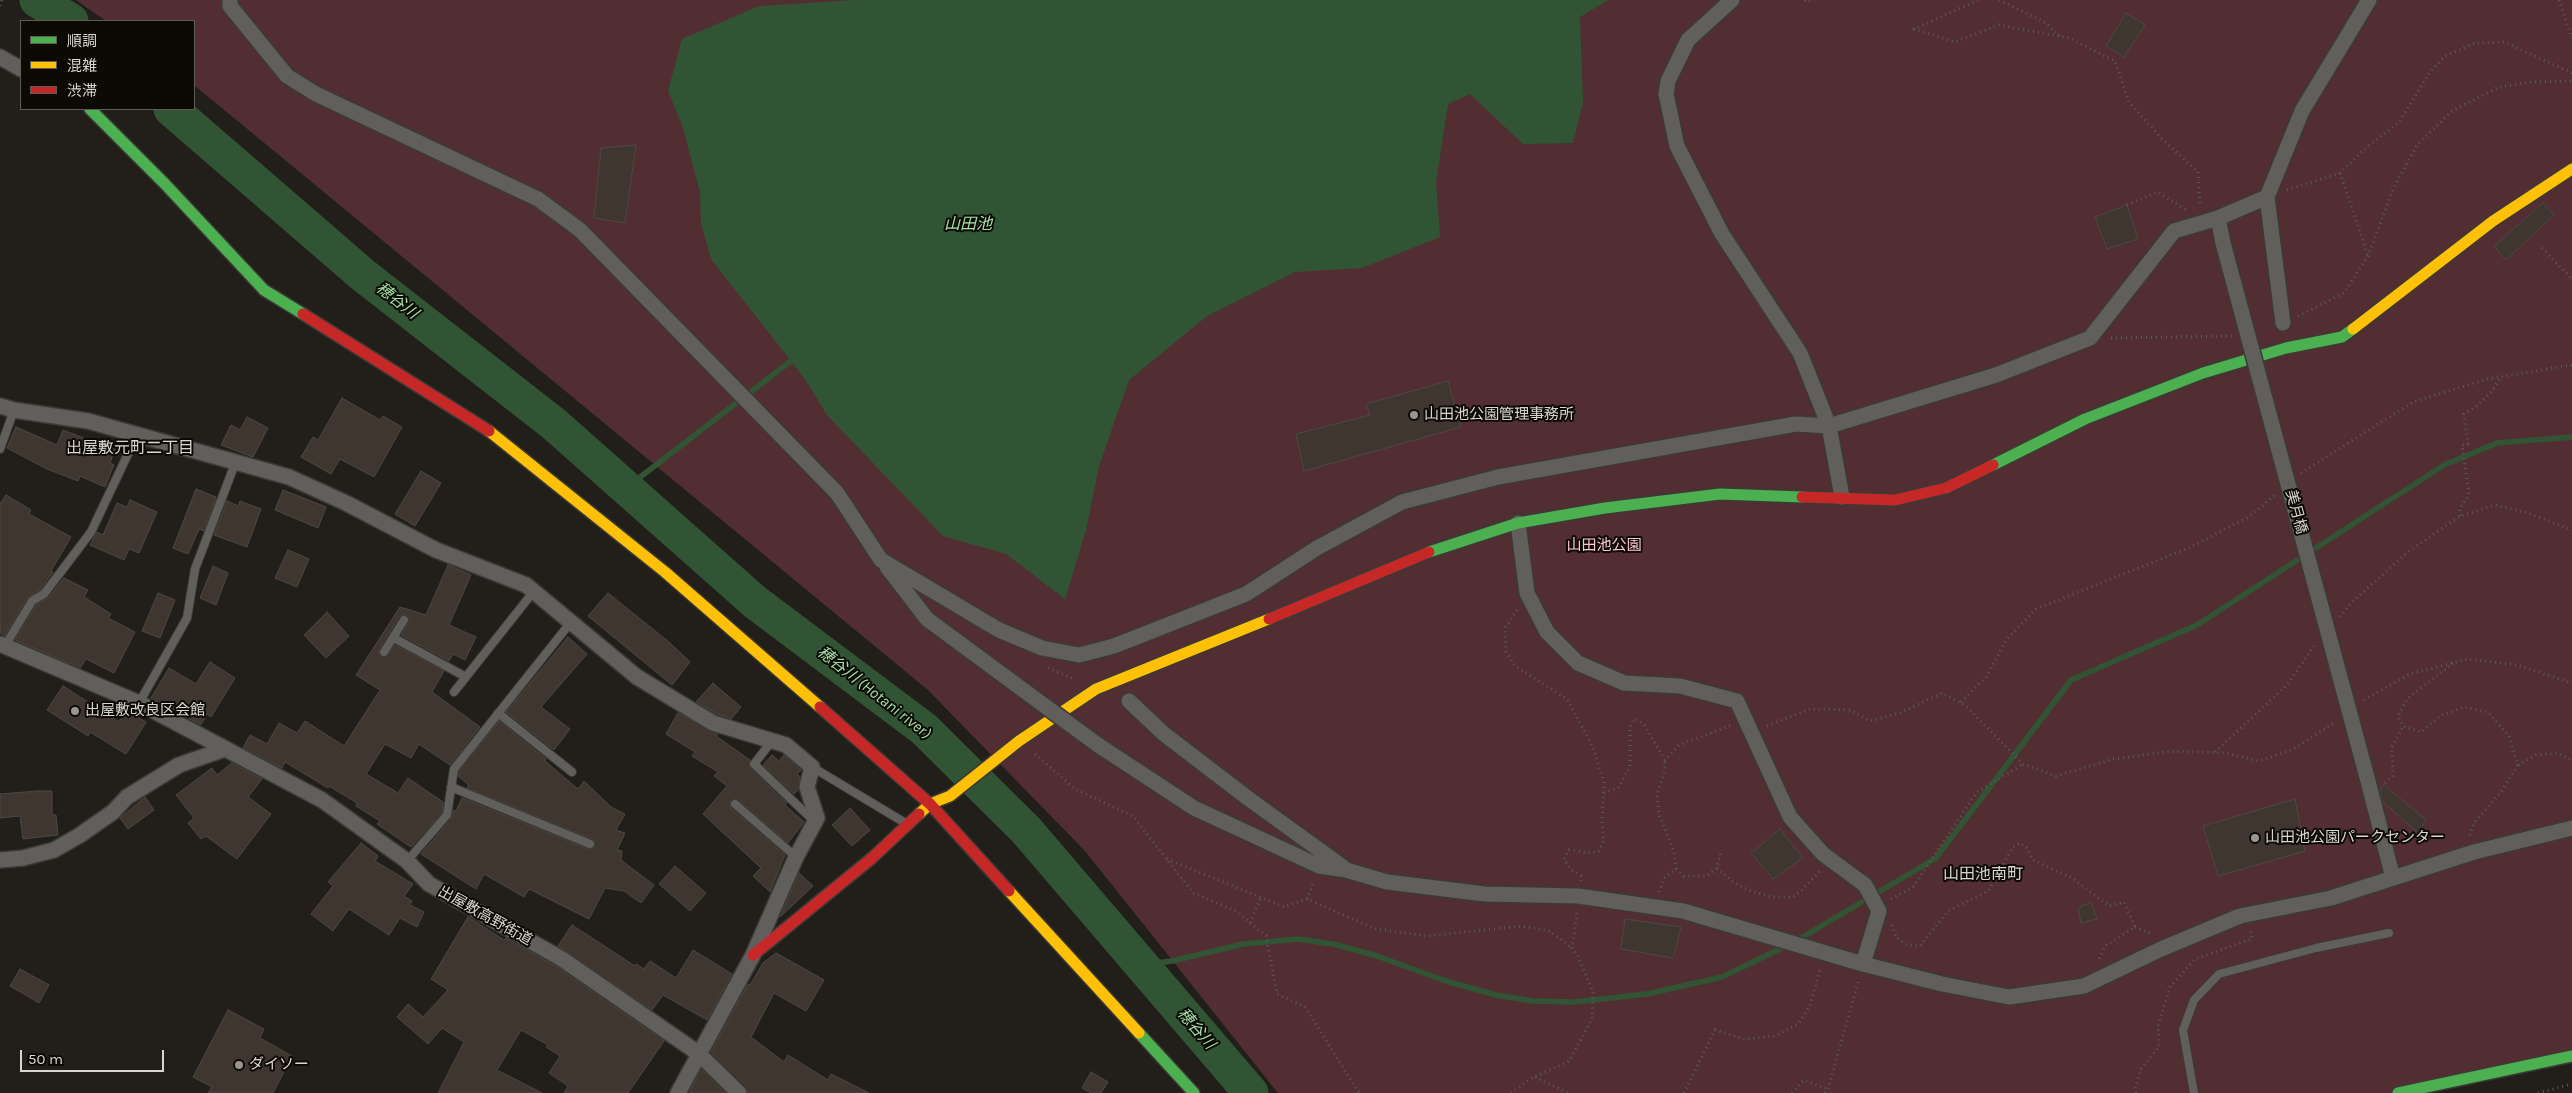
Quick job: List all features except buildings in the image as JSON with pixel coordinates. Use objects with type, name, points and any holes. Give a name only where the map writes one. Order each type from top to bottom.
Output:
[{"type":"street","points":[[230,0],[230,6],[287,76],[316,94],[538,199],[580,230],[837,493],[881,560],[927,619],[1098,745],[1194,808],[1319,866],[1346,870],[1387,882],[1484,894],[1578,896],[1683,911],[1864,964],[1942,984],[2009,997],[2084,986],[2161,949],[2240,916],[2331,898],[2461,856],[2572,828]]},
{"type":"street","points":[[1732,0],[1688,40],[1668,81],[1666,94],[1677,146],[1722,234],[1800,353],[1829,426],[1842,497]]},
{"type":"street","points":[[2283,323],[2267,197],[2302,111],[2370,0]]},
{"type":"street","points":[[0,57],[20,67]]},
{"type":"street","points":[[91,110],[165,184],[264,290],[488,430],[686,590],[787,676],[930,804],[1194,1093]]},
{"type":"street","points":[[753,956],[872,858],[930,804],[950,796],[1009,748],[1096,689],[1191,652],[1408,559],[1518,523],[1605,508],[1720,494],[1895,500],[1946,488],[2085,419],[2203,373],[2286,348],[2342,337],[2418,282],[2493,221],[2572,169]]},
{"type":"street","points":[[881,560],[1000,630],[1042,648],[1079,655],[1114,646],[1246,594],[1317,548],[1402,502],[1498,477],[1796,424],[1829,426],[1996,375],[2090,338],[2174,231],[2218,218],[2267,197]]},
{"type":"street","name":"美月橋","points":[[2218,218],[2223,243],[2393,878]]},
{"type":"street","points":[[7,408],[88,421],[289,477],[346,503],[436,550],[526,585],[637,677],[713,723],[786,745],[812,767],[807,787],[817,818],[816,822],[796,857],[753,956],[698,1053],[678,1093]]},
{"type":"street","points":[[1518,523],[1527,593],[1547,632],[1578,663],[1624,683],[1680,686],[1737,700],[1790,817],[1830,859],[1865,885],[1877,911],[1864,964]]},
{"type":"street","name":"出屋敷高野街道","points":[[2,645],[139,703],[322,800],[407,861],[429,884],[562,959],[698,1053],[739,1093]]},
{"type":"street","points":[[1129,701],[1164,734],[1248,800],[1346,870]]},
{"type":"street","points":[[0,860],[23,858],[54,850],[106,816],[127,797],[179,765],[225,749]]},
{"type":"street","points":[[2398,1093],[2572,1056]]},
{"type":"lane","points":[[0,450],[7,408]]},
{"type":"lane","points":[[2,645],[32,601],[44,594],[91,532],[137,435]]},
{"type":"lane","points":[[139,703],[187,618],[195,569],[236,461]]},
{"type":"lane","points":[[454,692],[534,591]]},
{"type":"lane","points":[[384,652],[404,620]]},
{"type":"lane","points":[[407,861],[447,815],[454,769],[570,622]]},
{"type":"lane","points":[[394,638],[466,677]]},
{"type":"lane","points":[[498,713],[572,772]]},
{"type":"lane","points":[[772,741],[754,764],[816,822]]},
{"type":"lane","points":[[812,767],[908,825]]},
{"type":"lane","points":[[451,788],[590,844]]},
{"type":"lane","points":[[735,804],[796,857]]},
{"type":"lane","points":[[2194,1093],[2183,1030],[2194,1000],[2219,974],[2316,948],[2390,933]]},
{"type":"path","points":[[0,6],[2,0]]},
{"type":"path","points":[[1805,0],[1806,2],[1814,0]]},
{"type":"path","points":[[1978,0],[1914,29],[1955,42],[1999,25],[2069,38],[2114,61],[2129,102],[2162,139],[2198,172],[2200,222]]},
{"type":"path","points":[[1999,0],[2046,24],[2060,37]]},
{"type":"path","points":[[2559,0],[2572,38]]},
{"type":"path","points":[[2267,197],[2340,173],[2367,147],[2400,122],[2430,72],[2445,56],[2475,43],[2504,42],[2572,73]]},
{"type":"path","points":[[2283,323],[2344,293],[2368,256],[2394,187],[2417,145],[2452,111],[2499,87],[2534,82],[2572,81]]},
{"type":"path","points":[[2340,173],[2368,256]]},
{"type":"path","points":[[2127,205],[2158,192],[2176,201],[2200,222]]},
{"type":"path","points":[[2542,248],[2572,279]]},
{"type":"path","points":[[2090,338],[2190,338],[2239,334]]},
{"type":"path","points":[[2298,476],[2312,465],[2413,402],[2501,377],[2572,365]]},
{"type":"path","points":[[2460,516],[2460,508],[2470,495],[2462,445],[2468,444],[2464,414],[2476,407],[2491,392],[2501,377]]},
{"type":"path","points":[[1961,702],[1986,677],[2007,639],[2036,609],[2191,547],[2250,516],[2278,493]]},
{"type":"path","points":[[2335,622],[2352,602],[2408,552],[2460,516],[2495,505],[2528,513],[2572,530]]},
{"type":"path","points":[[1527,593],[1505,628],[1506,652],[1515,666],[1567,699],[1592,746],[1604,782],[1602,822],[1604,840],[1600,851],[1591,853],[1569,850],[1564,859],[1570,869],[1582,876],[1572,948]]},
{"type":"path","points":[[2214,752],[2287,685],[2318,642]]},
{"type":"path","points":[[2358,704],[2372,693],[2410,674],[2468,659],[2517,665],[2572,683]]},
{"type":"path","points":[[2454,663],[2407,699],[2398,716],[2403,726],[2421,732],[2440,716],[2464,707],[2488,712],[2509,736],[2518,765]]},
{"type":"path","points":[[1665,760],[1679,745],[1810,708],[1850,710],[1870,721],[1900,713],[1942,693],[1961,702],[2023,764],[2056,776],[2114,759],[2172,751],[2214,752],[2259,761],[2292,750],[2336,721]]},
{"type":"path","points":[[1604,793],[1618,788],[1630,767],[1630,727],[1634,719],[1643,723],[1665,760],[1665,770],[1656,794],[1659,814],[1674,852],[1676,869],[1684,876],[1706,876],[1717,868],[1721,851]]},
{"type":"path","points":[[2370,788],[2393,776],[2392,747],[2403,726]]},
{"type":"path","points":[[1019,741],[1075,789],[1134,816],[1193,893],[1236,911],[1266,936],[1277,994],[1306,1007],[1344,1073],[1359,1093]]},
{"type":"path","points":[[2461,856],[2474,823],[2501,792],[2518,765],[2536,755],[2557,753],[2572,760]]},
{"type":"path","points":[[2023,764],[1977,792],[1913,887],[1877,911],[1892,924],[1896,937],[1907,945],[1920,946],[1948,911],[1988,891],[2013,848],[2020,843],[2026,847],[2033,860],[2072,878],[2109,906],[2124,902],[2135,927],[2105,946],[2097,963],[2100,979]]},
{"type":"path","points":[[1166,858],[1284,907],[1307,899],[1376,929],[1427,936],[1521,926],[1550,931],[1572,948],[1578,956],[1593,992],[1592,1019],[1569,1061],[1535,1077],[1511,1093]]},
{"type":"path","points":[[1717,868],[1734,883],[1752,891],[1773,897],[1792,897],[1802,890],[1830,859]]},
{"type":"path","points":[[1657,908],[1660,885],[1664,878],[1676,869]]},
{"type":"path","points":[[1250,923],[1261,898]]},
{"type":"path","points":[[1684,1093],[1715,1030],[1744,1038],[1775,1036],[1798,1024],[1810,1006],[1824,951]]},
{"type":"path","points":[[1825,1093],[1828,1089],[1864,964]]},
{"type":"path","points":[[1535,1077],[1568,1093]]},
{"type":"path","points":[[1792,1093],[1804,1080],[1828,1089]]},
{"type":"path","points":[[2538,1093],[2572,1084]]},
{"type":"green space","name":"山田池公園","points":[[76,0],[2572,0],[2572,1059],[2427,1093],[1278,1093],[1085,851],[928,690],[195,86],[195,20],[105,20]]},
{"type":"water","name":"山田池","points":[[856,0],[1608,0],[1580,17],[1583,102],[1573,143],[1523,144],[1470,94],[1448,104],[1436,182],[1440,237],[1362,268],[1295,272],[1207,316],[1129,380],[1099,466],[1086,530],[1065,599],[1006,554],[943,536],[827,415],[805,379],[711,259],[701,223],[700,192],[682,125],[668,91],[682,39],[759,6]]},
{"type":"waterway","name":"穂谷川","points":[[37,0],[69,20]]},
{"type":"waterway","name":"穂谷川 (Hotani river)","points":[[172,110],[363,275],[554,424],[755,602],[924,729],[1026,830],[1251,1093]]},
{"type":"waterway","points":[[626,488],[796,357]]},
{"type":"waterway","points":[[1796,941],[1936,858],[2071,680],[2197,625],[2444,465],[2497,443],[2572,437]]},
{"type":"waterway","points":[[1141,965],[1172,961],[1243,944],[1298,939],[1333,944],[1374,955],[1446,981],[1496,995],[1533,1001],[1574,1002],[1647,994],[1722,977],[1788,945]]},
{"type":"traffic: fast","points":[[91,110],[165,184],[264,290],[303,314]]},
{"type":"traffic: fast","points":[[1993,465],[2085,419],[2203,373],[2286,348],[2342,337],[2353,329]]},
{"type":"traffic: fast","points":[[1429,552],[1518,523],[1605,508],[1720,494],[1802,497]]},
{"type":"traffic: fast","points":[[1139,1033],[1194,1093]]},
{"type":"traffic: fast","points":[[2398,1093],[2572,1056]]},
{"type":"traffic: slow","points":[[2353,329],[2493,221],[2572,169]]},
{"type":"traffic: slow","points":[[489,431],[665,572],[820,707]]},
{"type":"traffic: slow","points":[[919,814],[930,804],[950,796],[1019,741],[1096,689],[1269,619]]},
{"type":"traffic: slow","points":[[1009,891],[1139,1033]]},
{"type":"traffic: jam","points":[[303,314],[489,431]]},
{"type":"traffic: jam","points":[[1802,497],[1895,500],[1946,488],[1993,465]]},
{"type":"traffic: jam","points":[[1269,619],[1429,552]]},
{"type":"traffic: jam","points":[[820,707],[930,804],[1009,891]]},
{"type":"traffic: jam","points":[[753,955],[872,858],[919,814]]},
{"type":"place","name":"山田池公園管理事務所","points":[[1414,415]]},
{"type":"place","name":"出屋敷改良区会館","points":[[75,711]]},
{"type":"place","name":"山田池公園パークセンター","points":[[2255,838]]},
{"type":"place","name":"ダイソー","points":[[239,1065]]},
{"type":"district","name":"出屋敷元町二丁目","points":[[130,448]]},
{"type":"district","name":"山田池南町","points":[[1983,874]]}]
